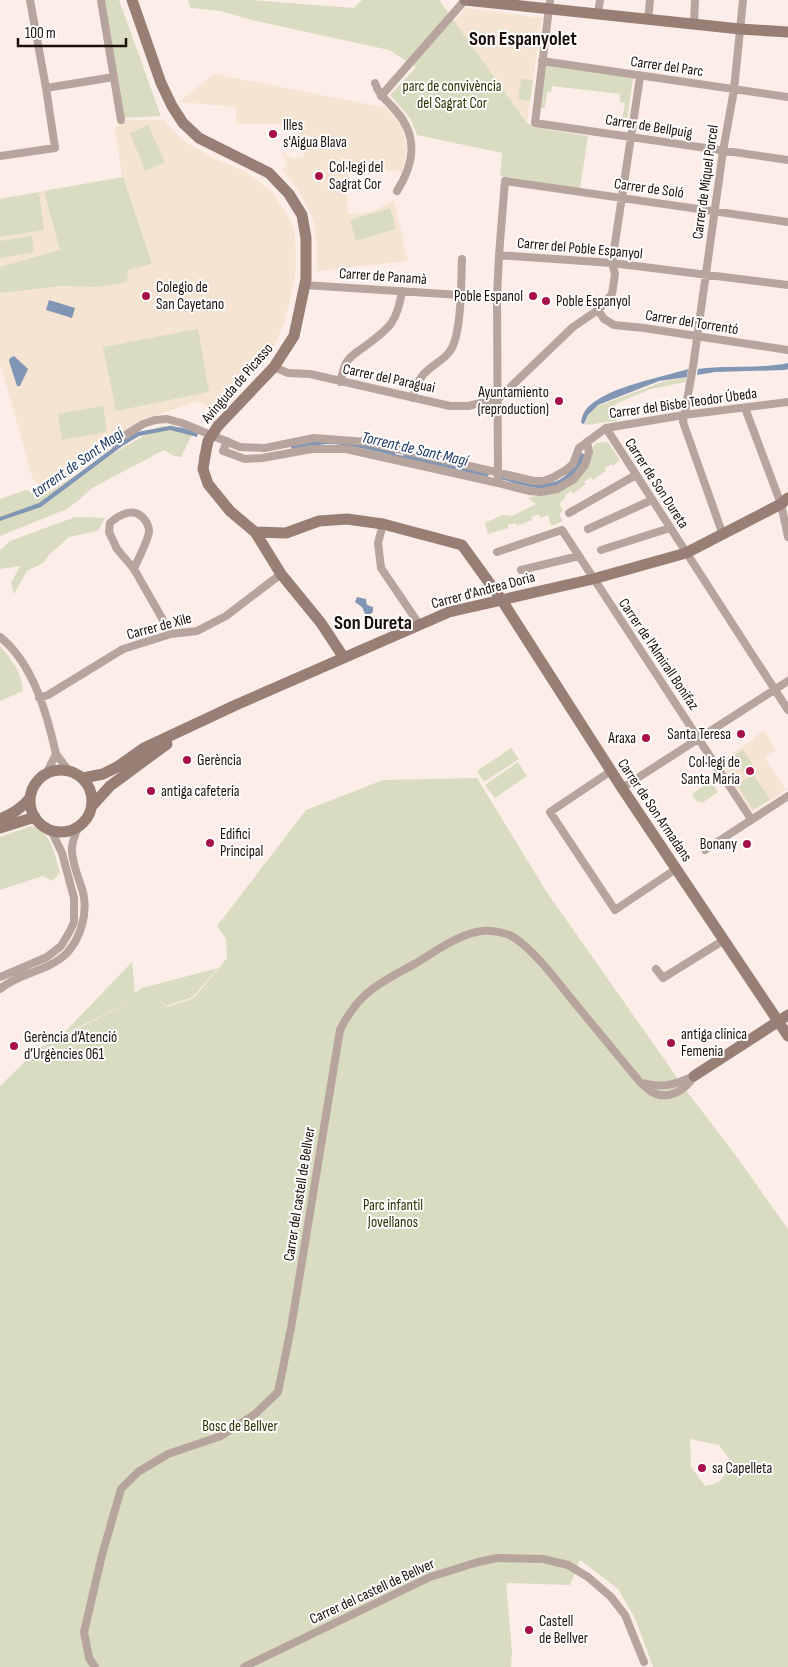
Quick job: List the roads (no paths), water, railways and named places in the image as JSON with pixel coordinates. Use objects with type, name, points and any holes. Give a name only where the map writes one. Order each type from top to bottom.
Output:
[{"type":"street","points":[[0,156],[55,148],[30,0]]},
{"type":"street","points":[[100,0],[121,120]]},
{"type":"street","name":"Avinguda de Picasso","points":[[132,0],[161,83],[183,124],[199,138],[269,174],[289,194],[302,215],[306,238],[304,285],[294,336],[274,367],[218,426],[208,441],[203,470],[208,484],[230,511],[255,532],[281,574],[321,624],[344,658]]},
{"type":"street","points":[[381,96],[465,0],[549,4],[598,14],[648,20],[788,32]]},
{"type":"street","points":[[598,14],[600,0]]},
{"type":"street","points":[[648,20],[650,0]]},
{"type":"street","points":[[694,24],[695,0]]},
{"type":"street","name":"Carrer de Miquel Porcel","points":[[684,415],[693,367],[722,151],[734,90],[743,0]]},
{"type":"street","points":[[542,62],[549,4]]},
{"type":"street","name":"Carrer del Parc","points":[[542,62],[788,97]]},
{"type":"street","name":"Carrer de Bellpuig","points":[[542,62],[535,123],[788,160]]},
{"type":"street","name":"Carrer del Poble Espanyol","points":[[498,399],[573,328],[598,310],[612,294],[615,274],[612,263],[640,76]]},
{"type":"street","points":[[46,88],[114,77]]},
{"type":"street","points":[[375,83],[381,96],[402,118],[412,144],[409,168],[397,191]]},
{"type":"street","name":"Carrer de Soló","points":[[498,256],[505,181],[788,222]]},
{"type":"street","name":"Carrer del Poble Espanyol","points":[[499,478],[498,256],[612,263],[788,285]]},
{"type":"street","points":[[413,398],[417,384],[425,372],[440,361],[453,345],[458,326],[462,259]]},
{"type":"street","name":"Carrer de Panamà","points":[[304,285],[460,295]]},
{"type":"street","points":[[340,382],[346,363],[352,356],[385,332],[395,319],[402,292]]},
{"type":"street","name":"Carrer del Torrentó","points":[[598,310],[604,319],[614,325],[788,350]]},
{"type":"street","name":"Carrer del Paraguai","points":[[274,367],[288,373],[310,374],[450,406],[468,406],[498,399]]},
{"type":"street","name":"Carrer del Bisbe Teodor Úbeda","points":[[586,443],[606,428],[684,415],[788,402]]},
{"type":"street","points":[[745,408],[785,501],[788,537]]},
{"type":"street","points":[[684,415],[683,422],[723,535]]},
{"type":"street","points":[[111,444],[143,424],[155,420],[167,420],[182,423],[240,446],[265,448],[314,438],[324,438],[367,442],[400,456]]},
{"type":"street","name":"Carrer de Son Dureta","points":[[606,428],[788,710]]},
{"type":"street","points":[[227,441],[223,451],[245,459],[262,458],[312,449],[346,449],[400,456],[499,478],[534,481],[552,478],[566,470],[573,464],[579,448],[586,443],[589,452],[585,464],[574,479],[557,489],[541,492],[529,491],[499,478]]},
{"type":"street","points":[[569,512],[636,475]]},
{"type":"street","points":[[588,529],[652,500]]},
{"type":"street","name":"Carrer d'Andrea Doria","points":[[83,778],[102,774],[117,767],[144,748],[418,624],[449,612],[593,579],[686,553],[785,501]]},
{"type":"street","points":[[134,569],[149,533],[148,526],[140,515],[127,513],[118,516],[110,523],[109,532],[117,549],[134,569],[171,634]]},
{"type":"street","points":[[255,532],[286,533],[319,521],[347,519],[383,524],[462,545],[500,599]]},
{"type":"street","points":[[383,524],[378,544],[381,568],[418,624]]},
{"type":"street","points":[[602,550],[670,528]]},
{"type":"street","name":"Carrer de l'Almirall Bonifaz","points":[[497,552],[562,530],[751,819]]},
{"type":"street","points":[[521,570],[579,556]]},
{"type":"street","name":"Carrer de Xile","points":[[39,698],[48,695],[123,649],[171,634],[198,631],[226,616],[281,574]]},
{"type":"street","name":"Carrer de Son Armadans","points":[[500,599],[676,869],[724,940],[783,1018],[788,1036]]},
{"type":"street","points":[[0,637],[12,647],[26,666],[52,734],[56,754],[69,771]]},
{"type":"street","points":[[622,788],[788,681]]},
{"type":"street","points":[[92,806],[110,786],[146,758],[197,723]]},
{"type":"street","points":[[46,774],[56,754]]},
{"type":"street","points":[[55,770],[75,772],[83,778],[89,786],[92,806],[88,817],[79,826],[72,830],[61,832],[51,830],[35,818],[30,798],[38,780],[55,770]]},
{"type":"street","points":[[611,771],[550,812],[615,910],[676,869]]},
{"type":"street","points":[[705,850],[788,796]]},
{"type":"street","points":[[0,819],[12,814],[30,798]]},
{"type":"street","points":[[0,828],[35,818]]},
{"type":"street","points":[[0,989],[16,979],[53,964],[68,952],[79,935],[83,925],[83,895],[72,851],[73,841],[79,826]]},
{"type":"street","points":[[0,977],[47,957],[61,946],[74,922],[74,898],[62,853],[51,830]]},
{"type":"street","name":"Carrer del castell de Bellver","points":[[94,1667],[89,1658],[84,1632],[102,1554],[121,1489],[138,1472],[168,1454],[221,1436],[255,1414],[278,1392],[291,1328],[340,1030],[348,1013],[358,1001],[372,988],[452,941],[475,932],[490,931],[514,937],[546,968],[639,1081],[653,1086],[664,1086],[694,1076]]},
{"type":"street","points":[[656,970],[662,978],[724,940]]},
{"type":"street","points":[[0,984],[10,978],[16,979]]},
{"type":"street","points":[[694,1076],[783,1018]]},
{"type":"street","name":"Carrer del castell de Bellver","points":[[244,1667],[430,1577],[497,1558],[543,1559],[568,1565],[588,1577],[611,1597],[626,1615],[644,1662]]},
{"type":"water","points":[[49,300],[75,308],[72,318],[46,310]]},
{"type":"water","points":[[14,356],[28,369],[20,386],[17,386],[9,361]]},
{"type":"water","points":[[788,363],[788,369],[785,370],[715,372],[697,375],[698,369],[766,366]]},
{"type":"water","points":[[688,369],[687,377],[659,381],[598,405],[588,415],[584,424],[581,423],[586,410],[598,399],[636,383]]},
{"type":"water","points":[[170,426],[198,433],[197,437],[170,430],[139,436],[121,447],[41,507],[0,521],[0,517],[39,503],[137,432]]},
{"type":"water","points":[[317,440],[338,440],[396,451],[395,456],[336,444],[292,450],[290,444]]},
{"type":"water","points":[[404,453],[489,472],[488,477],[403,458]]},
{"type":"water","points":[[579,453],[585,454],[578,468],[561,484],[553,487],[537,488],[510,482],[511,477],[543,483],[560,479],[567,474]]},
{"type":"water","points":[[357,597],[366,599],[367,605],[373,607],[373,612],[369,615],[365,614],[362,607],[355,602]]},
{"type":"waterway","name":"Torrent de Sant Magí","points":[[392,455],[405,457]]},
{"type":"waterway","name":"Torrent de Sant Magí","points":[[500,478],[512,481]]},
{"type":"place","name":"Illes s'Aigua Blava","points":[[273,134]]},
{"type":"place","name":"Col·legi del Sagrat Cor","points":[[319,176]]},
{"type":"place","name":"Colegio de San Cayetano","points":[[146,296]]},
{"type":"place","name":"Poble Espanol","points":[[533,296]]},
{"type":"place","name":"Poble Espanyol","points":[[546,301]]},
{"type":"place","name":"Ayuntamiento (reproduction)","points":[[559,401]]},
{"type":"place","name":"Santa Teresa","points":[[741,734]]},
{"type":"place","name":"Araxa","points":[[646,738]]},
{"type":"place","name":"Gerència","points":[[187,760]]},
{"type":"place","name":"Col·legi de Santa Maria","points":[[750,771]]},
{"type":"place","name":"antiga cafetería","points":[[151,791]]},
{"type":"place","name":"Edifici Principal","points":[[210,843]]},
{"type":"place","name":"Bonany","points":[[747,844]]},
{"type":"place","name":"antiga clínica Femenia","points":[[671,1043]]},
{"type":"place","name":"Gerència d’Atenció d’Urgències 061","points":[[14,1046]]},
{"type":"place","name":"sa Capelleta","points":[[702,1468]]},
{"type":"place","name":"Castell de Bellver","points":[[529,1630]]},
{"type":"district","name":"Son Espanyolet","points":[[523,38]]},
{"type":"district","name":"Son Dureta","points":[[373,622]]},
{"type":"park label","name":"parc de convivència del Sagrat Cor","points":[[452,94]]},
{"type":"park label","name":"Parc infantil Jovellanos","points":[[393,1214]]},
{"type":"park label","name":"Bosc de Bellver","points":[[240,1426]]},
{"type":"water label","name":"torrent de Sant Magí","points":[[77,462]]}]
